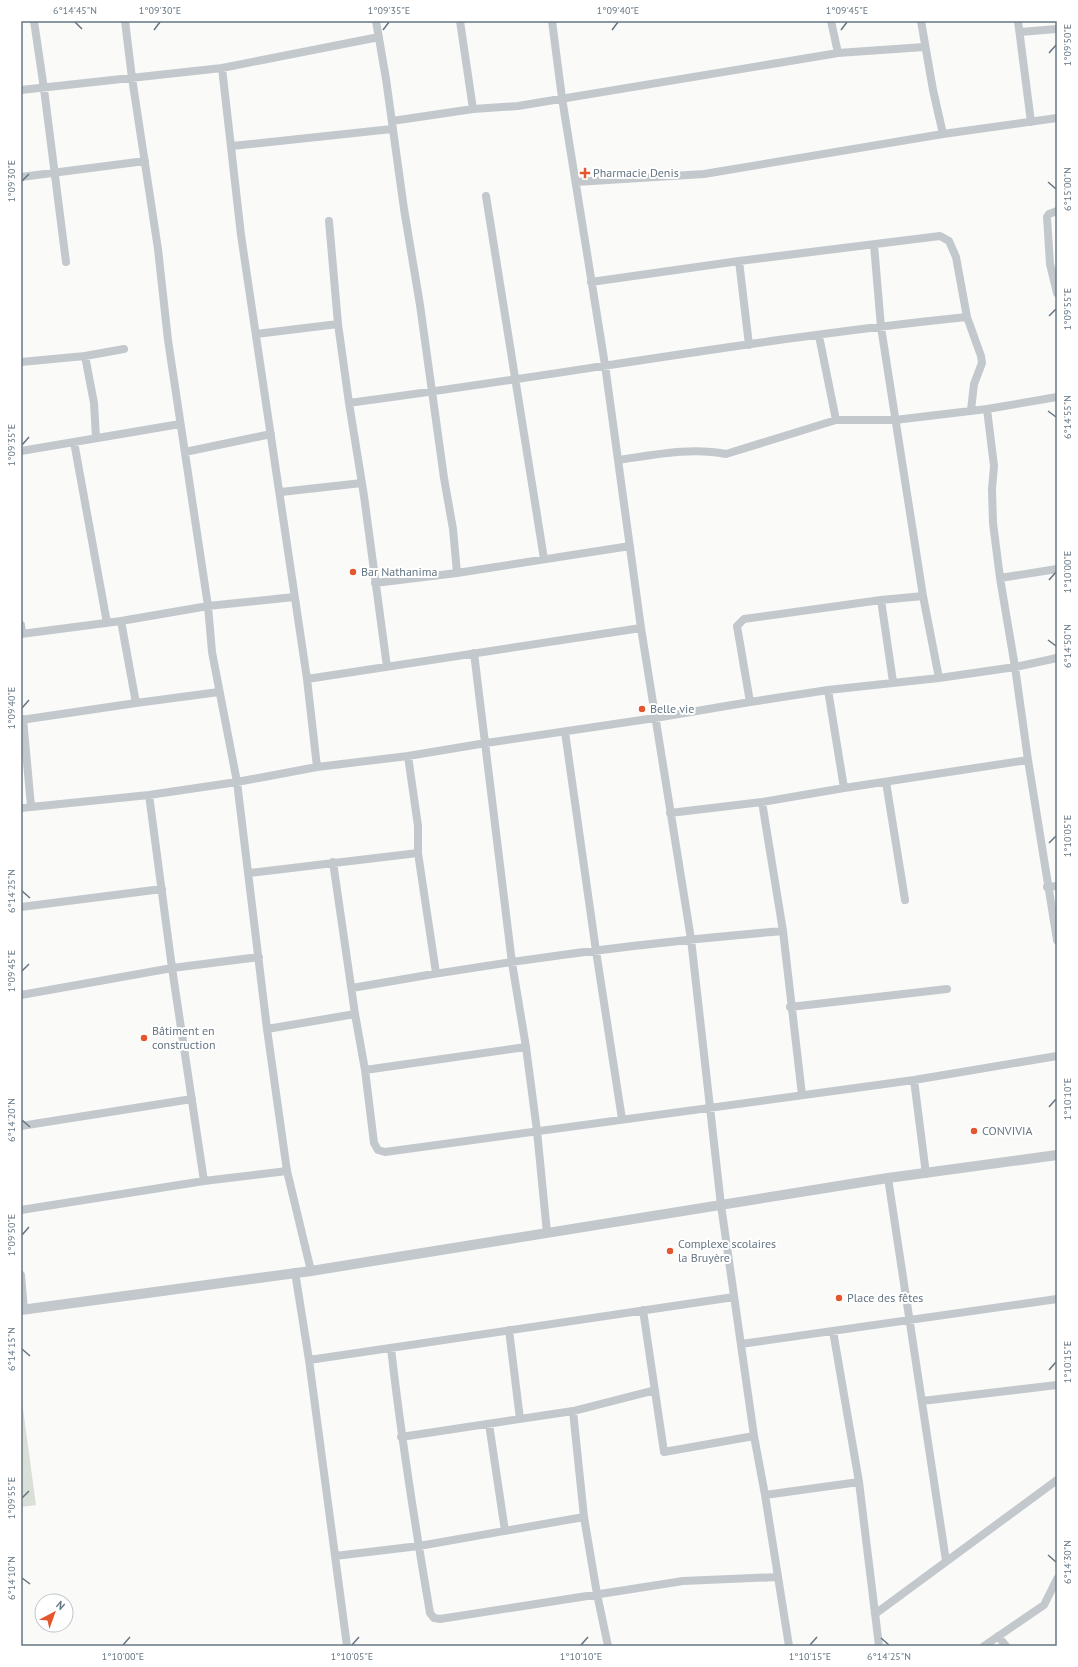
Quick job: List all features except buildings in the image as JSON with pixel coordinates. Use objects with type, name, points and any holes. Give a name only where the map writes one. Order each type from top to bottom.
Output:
[{"type":"street","points":[[34,21],[66,262]]},
{"type":"street","points":[[126,21],[132,78],[158,249],[168,340],[208,606],[212,652],[237,782],[267,1029],[287,1171],[311,1271]]},
{"type":"street","points":[[376,21],[453,529],[457,573]]},
{"type":"street","points":[[460,21],[473,109]]},
{"type":"street","points":[[552,21],[562,98],[605,365],[641,628],[691,939],[721,1205],[754,1436],[789,1646]]},
{"type":"street","points":[[831,21],[838,53]]},
{"type":"street","points":[[921,21],[924,47],[937,113],[943,134]]},
{"type":"street","points":[[1018,21],[1031,122]]},
{"type":"street","points":[[1020,32],[1057,29]]},
{"type":"street","points":[[21,90],[44,89],[222,68],[379,37]]},
{"type":"street","points":[[232,146],[392,125],[473,109],[518,106],[838,53],[924,47]]},
{"type":"street","points":[[222,68],[241,235],[281,492],[294,598],[307,679],[317,767]]},
{"type":"street","points":[[576,182],[704,174],[943,134],[1057,118]]},
{"type":"street","points":[[21,177],[145,161]]},
{"type":"street","points":[[486,196],[514,380],[544,559]]},
{"type":"street","points":[[1057,211],[1049,214],[1047,217],[1050,264],[1057,293]]},
{"type":"street","points":[[328,221],[338,324],[362,483],[387,667]]},
{"type":"street","points":[[591,282],[739,261],[940,236],[945,237],[949,241],[956,257],[967,317],[979,349],[982,363],[974,384],[971,410]]},
{"type":"street","points":[[874,245],[881,327],[923,596],[939,678]]},
{"type":"street","points":[[739,261],[748,345]]},
{"type":"street","points":[[349,404],[605,365],[881,327],[967,317]]},
{"type":"street","points":[[256,334],[338,324]]},
{"type":"street","points":[[819,336],[836,420]]},
{"type":"street","points":[[21,362],[85,356],[124,349]]},
{"type":"street","points":[[85,356],[94,403],[96,438]]},
{"type":"street","points":[[618,460],[707,450],[726,454],[836,420],[895,420],[987,409],[1057,397]]},
{"type":"street","points":[[987,409],[994,466],[992,489],[993,523],[1000,578],[1015,667],[1047,887],[1057,940]]},
{"type":"street","points":[[21,451],[180,424]]},
{"type":"street","points":[[185,452],[271,434]]},
{"type":"street","points":[[74,442],[107,623]]},
{"type":"street","points":[[281,492],[362,483]]},
{"type":"street","points":[[375,583],[457,573],[630,546]]},
{"type":"street","points":[[1000,578],[1057,569]]},
{"type":"street","points":[[750,702],[737,626],[744,619],[881,600],[923,596]]},
{"type":"street","points":[[21,625],[22,634],[121,621],[208,606],[294,598]]},
{"type":"street","points":[[881,600],[893,682]]},
{"type":"street","points":[[121,621],[136,703]]},
{"type":"street","points":[[307,679],[641,628]]},
{"type":"street","points":[[474,654],[512,963],[526,1047],[537,1131],[546,1233]]},
{"type":"street","points":[[21,808],[150,795],[237,782],[317,767],[408,756],[828,690],[939,678],[1015,667],[1057,658]]},
{"type":"street","points":[[828,690],[844,788]]},
{"type":"street","points":[[31,806],[22,719],[220,692]]},
{"type":"street","points":[[565,732],[596,951],[622,1119]]},
{"type":"street","points":[[408,756],[418,826],[418,853],[436,973]]},
{"type":"street","points":[[670,813],[762,802],[1028,760]]},
{"type":"street","points":[[886,782],[906,900]]},
{"type":"street","points":[[150,795],[172,968],[204,1181]]},
{"type":"street","points":[[762,802],[782,931],[790,1007],[802,1095]]},
{"type":"street","points":[[249,872],[418,853]]},
{"type":"street","points":[[333,862],[355,1014],[365,1070],[374,1143],[378,1150],[385,1152],[914,1080],[1057,1056]]},
{"type":"street","points":[[1047,887],[1057,886]]},
{"type":"street","points":[[21,908],[162,888]]},
{"type":"street","points":[[352,988],[436,973],[596,951],[691,939],[782,931]]},
{"type":"street","points":[[21,995],[172,968],[259,957]]},
{"type":"street","points":[[790,1007],[947,989]]},
{"type":"street","points":[[267,1029],[355,1014]]},
{"type":"street","points":[[365,1070],[526,1047]]},
{"type":"street","points":[[914,1080],[926,1174]]},
{"type":"street","points":[[21,1126],[192,1099]]},
{"type":"street","points":[[21,1275],[23,1310],[311,1271],[888,1178],[1057,1155]]},
{"type":"street","points":[[21,1210],[204,1181],[287,1171]]},
{"type":"street","points":[[888,1178],[946,1561]]},
{"type":"street","points":[[295,1272],[309,1360],[347,1646]]},
{"type":"street","points":[[309,1360],[734,1297]]},
{"type":"street","points":[[741,1344],[1057,1299]]},
{"type":"street","points":[[643,1310],[664,1452],[754,1436]]},
{"type":"street","points":[[509,1330],[520,1419]]},
{"type":"street","points":[[833,1331],[859,1482],[879,1646]]},
{"type":"street","points":[[391,1348],[401,1437],[418,1546],[430,1613],[434,1618],[440,1619],[683,1581],[778,1577]]},
{"type":"street","points":[[922,1401],[1057,1385]]},
{"type":"street","points":[[401,1437],[573,1411],[655,1390]]},
{"type":"street","points":[[573,1411],[584,1517],[597,1594],[608,1646]]},
{"type":"street","points":[[489,1424],[505,1531]]},
{"type":"street","points":[[875,1614],[1057,1480]]},
{"type":"street","points":[[765,1495],[859,1482]]},
{"type":"street","points":[[335,1556],[418,1546],[584,1517]]},
{"type":"street","points":[[984,1646],[1044,1605],[1057,1579]]},
{"type":"street","points":[[998,1636],[1006,1646]]},
{"type":"shaded area","points":[[21,1394],[36,1505],[21,1507]]},
{"type":"place","name":"Pharmacie Denis","points":[[585,173]]},
{"type":"place","name":"Bar Nathanima","points":[[353,572]]},
{"type":"place","name":"Belle vie","points":[[642,709]]},
{"type":"place","name":"Bâtiment en construction","points":[[144,1038]]},
{"type":"place","name":"CONVIVIA","points":[[974,1131]]},
{"type":"place","name":"Complexe scolaires la Bruyère","points":[[670,1251]]},
{"type":"place","name":"Place des fêtes","points":[[839,1298]]}]
